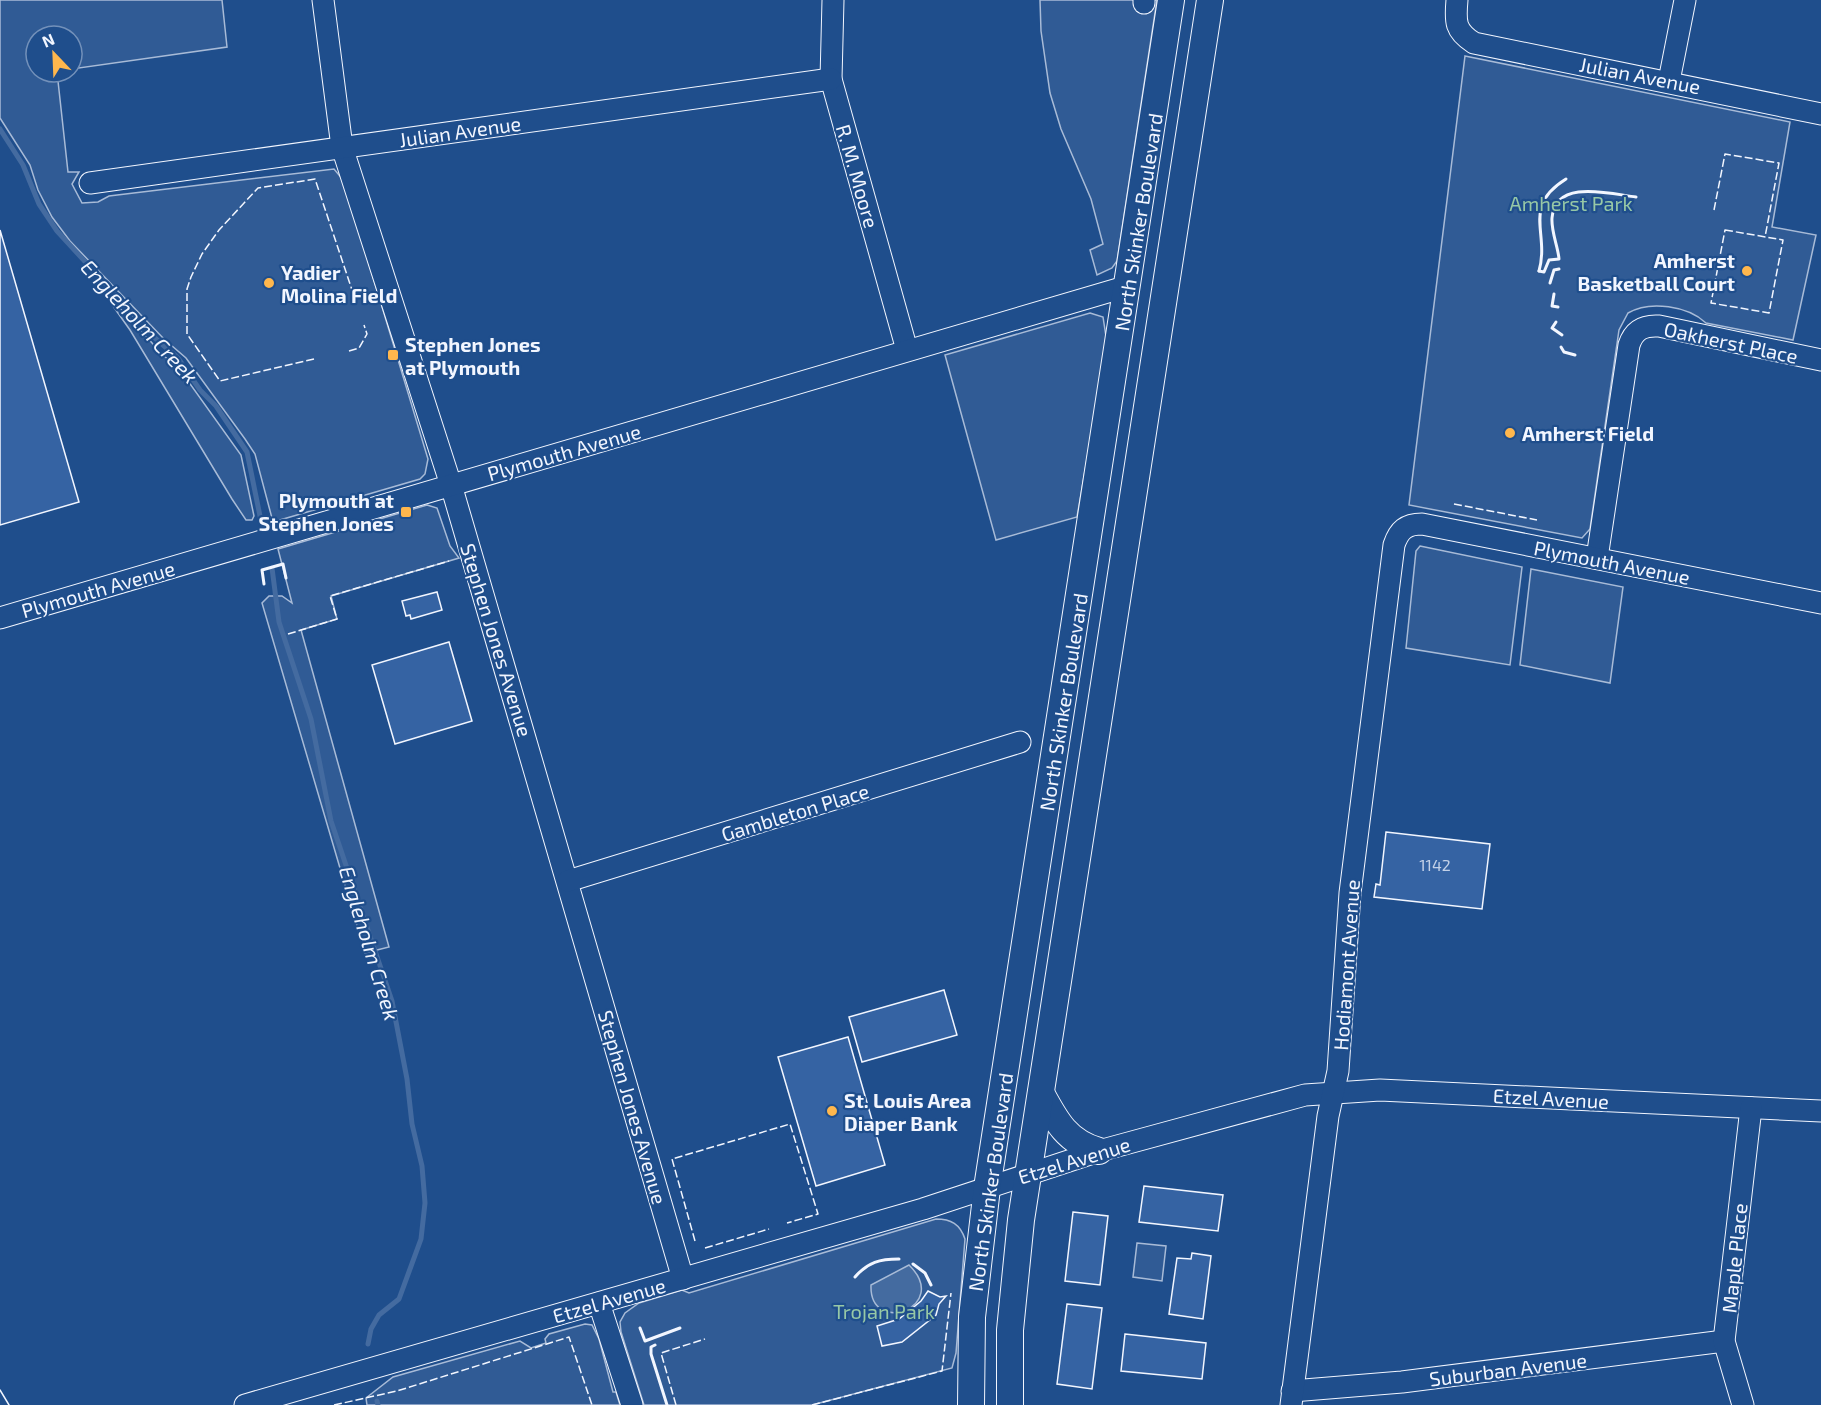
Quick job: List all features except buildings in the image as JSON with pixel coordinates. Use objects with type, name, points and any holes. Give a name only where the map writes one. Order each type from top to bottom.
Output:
[{"type":"main road","name":"North Skinker Boulevard","points":[[971,1405],[972,1317],[987,1188],[1171,0]]},
{"type":"main road","name":"North Skinker Boulevard","points":[[1010,1405],[1010,1330],[1028,1174],[1210,0]]},
{"type":"main road","points":[[1041,1093],[1068,1135],[1088,1148],[1099,1151]]},
{"type":"street","name":"Stephen Jones Avenue","points":[[323,0],[342,147],[451,485],[683,1279]]},
{"type":"street","name":"R. M. Moore","points":[[833,0],[831,79],[907,350]]},
{"type":"street","name":"Julian Avenue","points":[[1457,0],[1456,14],[1461,35],[1474,43],[1669,81],[1821,114]]},
{"type":"street","points":[[1669,81],[1685,0]]},
{"type":"street","name":"Julian Avenue","points":[[90,183],[831,79]]},
{"type":"street","name":"Plymouth Avenue","points":[[0,618],[1128,286]]},
{"type":"street","name":"Oakherst Place","points":[[1597,558],[1632,335],[1640,328],[1659,326],[1821,360]]},
{"type":"street","name":"Plymouth Avenue","points":[[1404,528],[1422,524],[1821,603]]},
{"type":"street","name":"Hodiamont Avenue","points":[[1292,1398],[1328,1116],[1339,1061],[1350,893],[1377,670],[1394,545],[1404,528]]},
{"type":"street","name":"Gambleton Place","points":[[568,881],[1020,742]]},
{"type":"street","name":"Etzel Avenue","points":[[245,1405],[683,1279],[987,1188],[1099,1151],[1288,1099],[1334,1092],[1392,1091],[1821,1111]]},
{"type":"street","name":"Maple Place","points":[[1743,1405],[1724,1341],[1751,1108]]},
{"type":"street","points":[[599,1303],[632,1405]]},
{"type":"street","name":"Suburban Avenue","points":[[1292,1398],[1724,1341]]},
{"type":"green space","points":[[0,0],[222,0],[227,47],[84,67],[84,24],[24,24],[24,84],[58,84],[68,172],[79,172],[72,184],[82,203],[98,202],[109,196],[334,169],[344,181],[428,459],[425,474],[420,479],[273,522],[255,454],[245,439],[186,358],[164,339],[70,241],[52,217],[38,190],[30,165],[0,118]]},
{"type":"green space","points":[[1040,0],[1157,0],[1117,261],[1112,268],[1097,275],[1090,250],[1103,244],[1091,199],[1061,129],[1050,93],[1041,31]]},
{"type":"green space","name":"Amherst Park","points":[[1465,56],[1790,122],[1772,227],[1816,235],[1793,340],[1706,323],[1689,312],[1668,307],[1647,307],[1628,313],[1619,330],[1590,529],[1582,538],[1409,505]]},
{"type":"green space","points":[[96,282],[164,356],[178,367],[241,455],[254,516],[252,520],[246,520],[232,499],[130,330]]},
{"type":"green space","points":[[1090,313],[1103,317],[1107,343],[1077,517],[996,540],[945,355]]},
{"type":"green space","points":[[427,505],[437,508],[450,546],[459,558],[331,596],[337,619],[301,630],[389,947],[365,953],[262,603],[269,596],[282,596],[292,603],[278,549]]},
{"type":"green space","points":[[1420,546],[1522,567],[1510,665],[1406,648],[1416,551]]},
{"type":"green space","points":[[1531,569],[1623,587],[1610,683],[1520,665]]},
{"type":"green space","name":"Trojan Park","points":[[936,1219],[954,1223],[965,1239],[956,1353],[952,1368],[812,1405],[644,1405],[621,1332],[620,1322],[625,1313],[639,1303],[682,1290],[689,1293]]},
{"type":"green space","points":[[1137,1243],[1166,1246],[1162,1281],[1133,1277]]},
{"type":"green space","points":[[585,1324],[592,1325],[599,1339],[613,1392],[616,1392],[620,1405],[367,1405],[366,1398],[393,1377],[520,1341],[531,1348],[546,1343],[545,1339],[549,1334]]},
{"type":"shaded area","points":[[909,1265],[920,1280],[921,1293],[915,1303],[905,1310],[893,1313],[882,1310],[874,1301],[871,1285]]},
{"type":"waterway","name":"Engleholm Creek","points":[[0,129],[23,165],[39,204],[57,231],[156,339],[178,358],[200,390],[216,406],[247,452],[261,521]]},
{"type":"waterway","name":"Engleholm Creek","points":[[272,568],[279,622],[311,719],[331,821],[392,1001],[407,1079],[412,1124],[422,1166],[425,1203],[421,1239],[399,1299],[379,1315],[371,1329],[368,1344]]},
{"type":"waterway","name":"Engleholm Creek","points":[[377,1401],[378,1405]]},
{"type":"tram line","points":[[0,1390],[9,1405]]},
{"type":"fence","points":[[1714,210],[1725,154],[1779,163],[1765,237]]},
{"type":"fence","points":[[314,359],[220,381],[187,334],[187,289],[202,254],[219,230],[258,188],[315,179],[352,290]]},
{"type":"fence","points":[[1725,230],[1783,240],[1769,313],[1711,303],[1725,230]]},
{"type":"fence","points":[[349,351],[359,348],[367,334],[364,325]]},
{"type":"fence","points":[[1454,504],[1537,520]]},
{"type":"fence","points":[[288,634],[337,619],[330,596],[449,561]]},
{"type":"fence","points":[[695,1241],[672,1159],[790,1124],[818,1214],[787,1223]]},
{"type":"fence","points":[[705,1248],[769,1229]]},
{"type":"fence","points":[[812,1405],[942,1371],[951,1293]]},
{"type":"fence","points":[[334,1405],[397,1391],[569,1337],[592,1405]]},
{"type":"fence","points":[[676,1405],[661,1353],[705,1339]]},
{"type":"wall","points":[[1539,271],[1542,244],[1541,210],[1544,200],[1552,189],[1566,179]]},
{"type":"wall","points":[[1539,271],[1544,272],[1549,260],[1559,259],[1552,218],[1555,205],[1563,197],[1586,191],[1636,197]]},
{"type":"wall","points":[[1550,283],[1554,270],[1559,269]]},
{"type":"wall","points":[[1554,294],[1552,306],[1558,307]]},
{"type":"wall","points":[[1556,322],[1552,328],[1562,335]]},
{"type":"wall","points":[[1561,347],[1564,352],[1575,355]]},
{"type":"wall","points":[[264,584],[262,570],[283,564],[286,578]]},
{"type":"wall","points":[[855,1277],[875,1262],[899,1259]]},
{"type":"wall","points":[[913,1264],[925,1273],[931,1285]]},
{"type":"wall","points":[[640,1328],[645,1341],[680,1328]]},
{"type":"wall","points":[[655,1345],[651,1347],[651,1354],[667,1405]]},
{"type":"place","name":"Amherst Basketball Court","points":[[1747,271]]},
{"type":"place","name":"Yadier Molina Field","points":[[269,283]]},
{"type":"place","name":"Stephen Jones at Plymouth","points":[[393,355]]},
{"type":"place","name":"Amherst Field","points":[[1510,433]]},
{"type":"place","name":"Plymouth at Stephen Jones","points":[[406,512]]},
{"type":"place","name":"St. Louis Area Diaper Bank","points":[[832,1111]]}]
